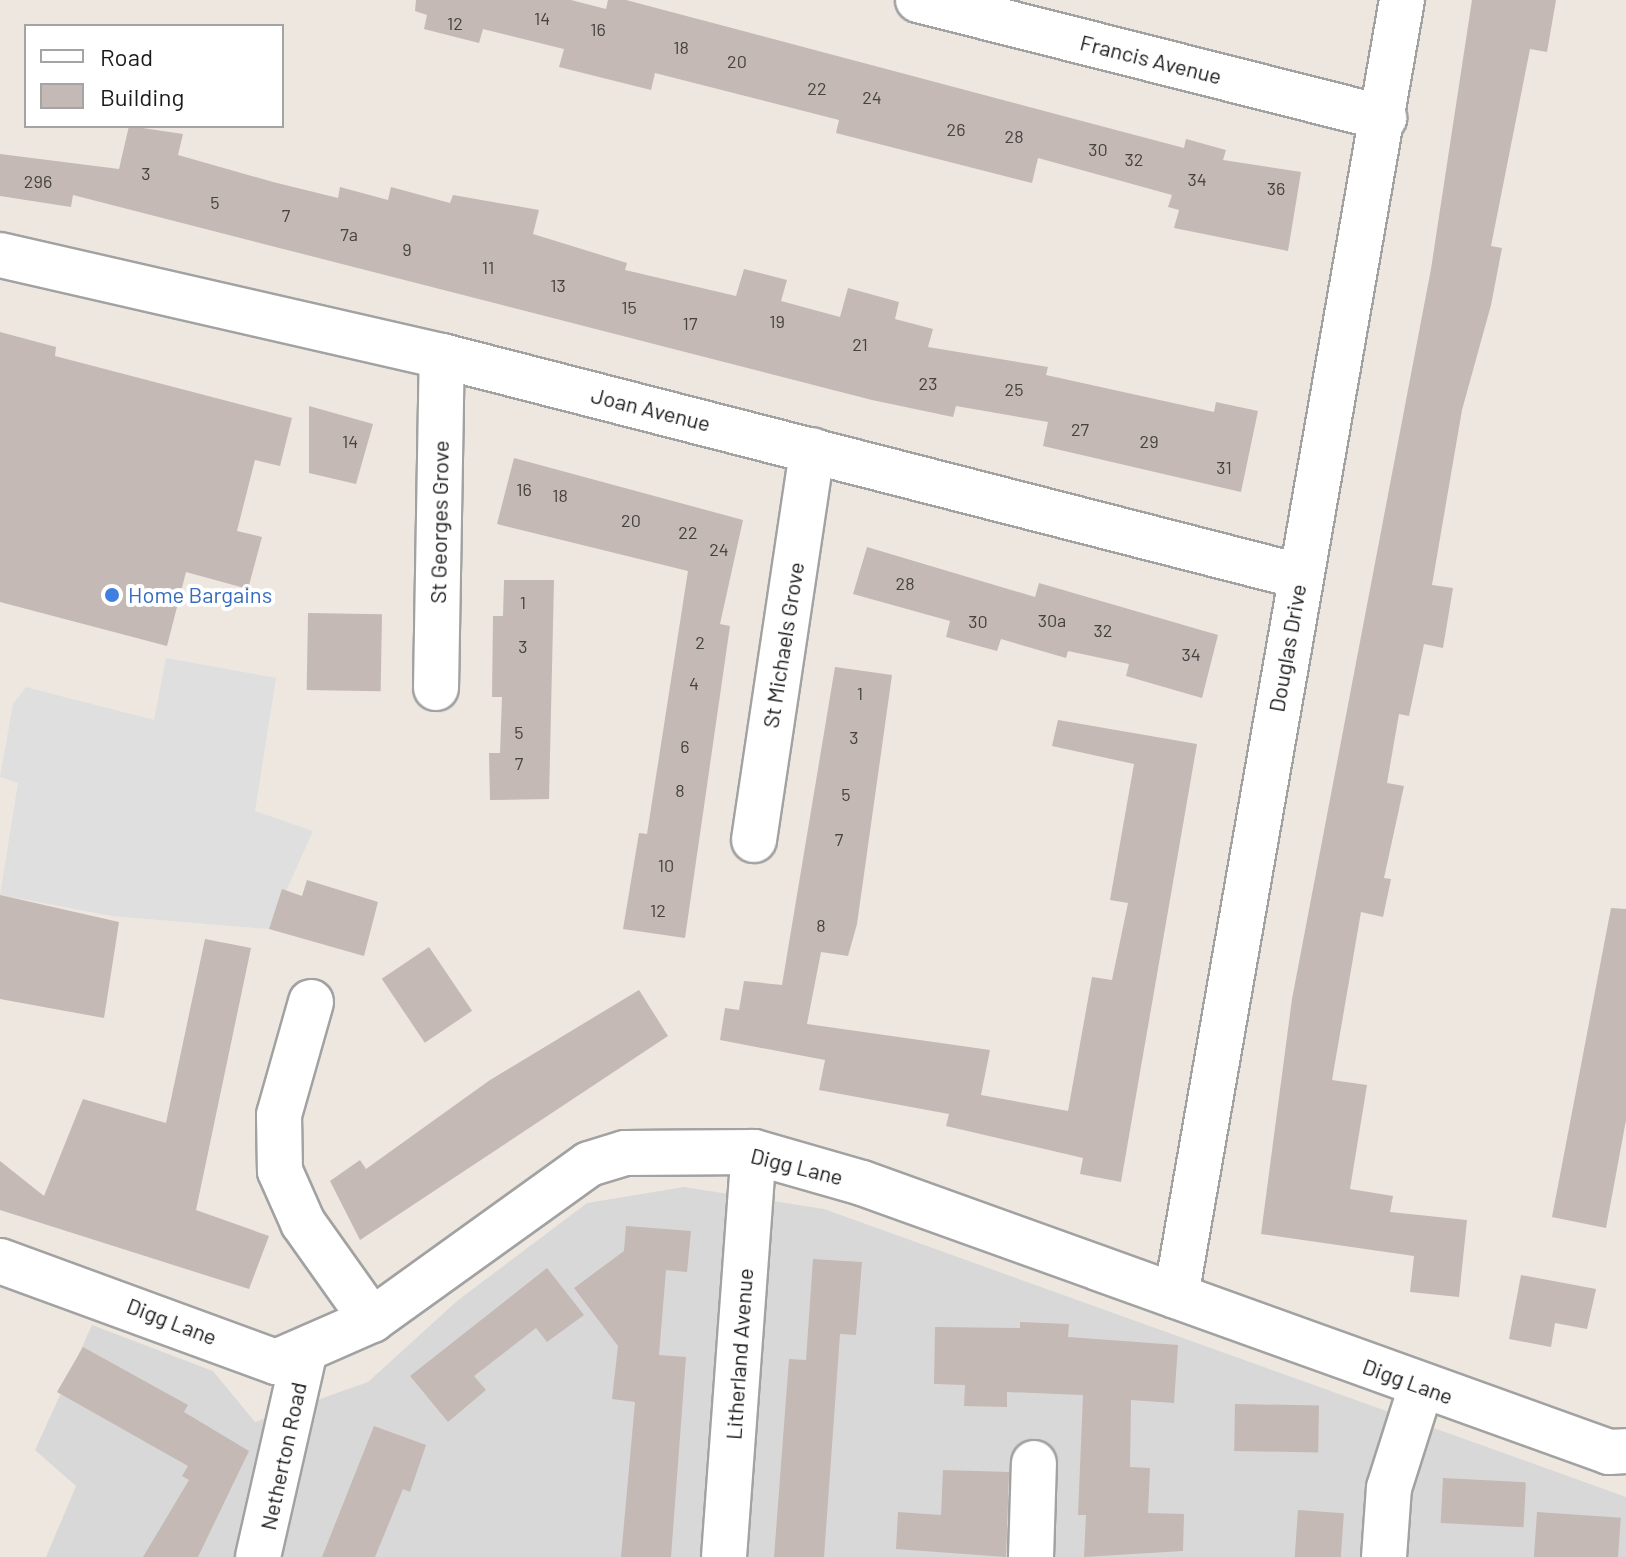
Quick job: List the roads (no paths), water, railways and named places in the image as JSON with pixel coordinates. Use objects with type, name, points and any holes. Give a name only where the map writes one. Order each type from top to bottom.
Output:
[{"type":"street","name":"Francis Avenue","points":[[918,0],[1384,118]]},
{"type":"street","name":"Douglas Drive","points":[[1176,1296],[1299,576],[1384,118],[1402,0]]},
{"type":"street","name":"Joan Avenue","points":[[0,255],[442,356],[1299,576]]},
{"type":"street","name":"St Georges Grove","points":[[436,688],[442,356]]},
{"type":"street","name":"St Michaels Grove","points":[[754,840],[812,450]]},
{"type":"street","points":[[311,1002],[279,1115],[280,1171],[303,1223],[372,1320]]},
{"type":"street","name":"Digg Lane","points":[[0,1261],[276,1362],[304,1354],[372,1320],[589,1164],[625,1153],[754,1152],[1176,1296],[1421,1387],[1626,1451]]},
{"type":"street","name":"Litherland Avenue","points":[[724,1557],[754,1152]]},
{"type":"street","name":"Netherton Road","points":[[258,1557],[304,1354]]},
{"type":"street","points":[[1384,1557],[1389,1488],[1421,1387]]},
{"type":"street","points":[[1031,1557],[1034,1463]]},
{"type":"place","name":"Home Bargains","points":[[112,595]]}]
